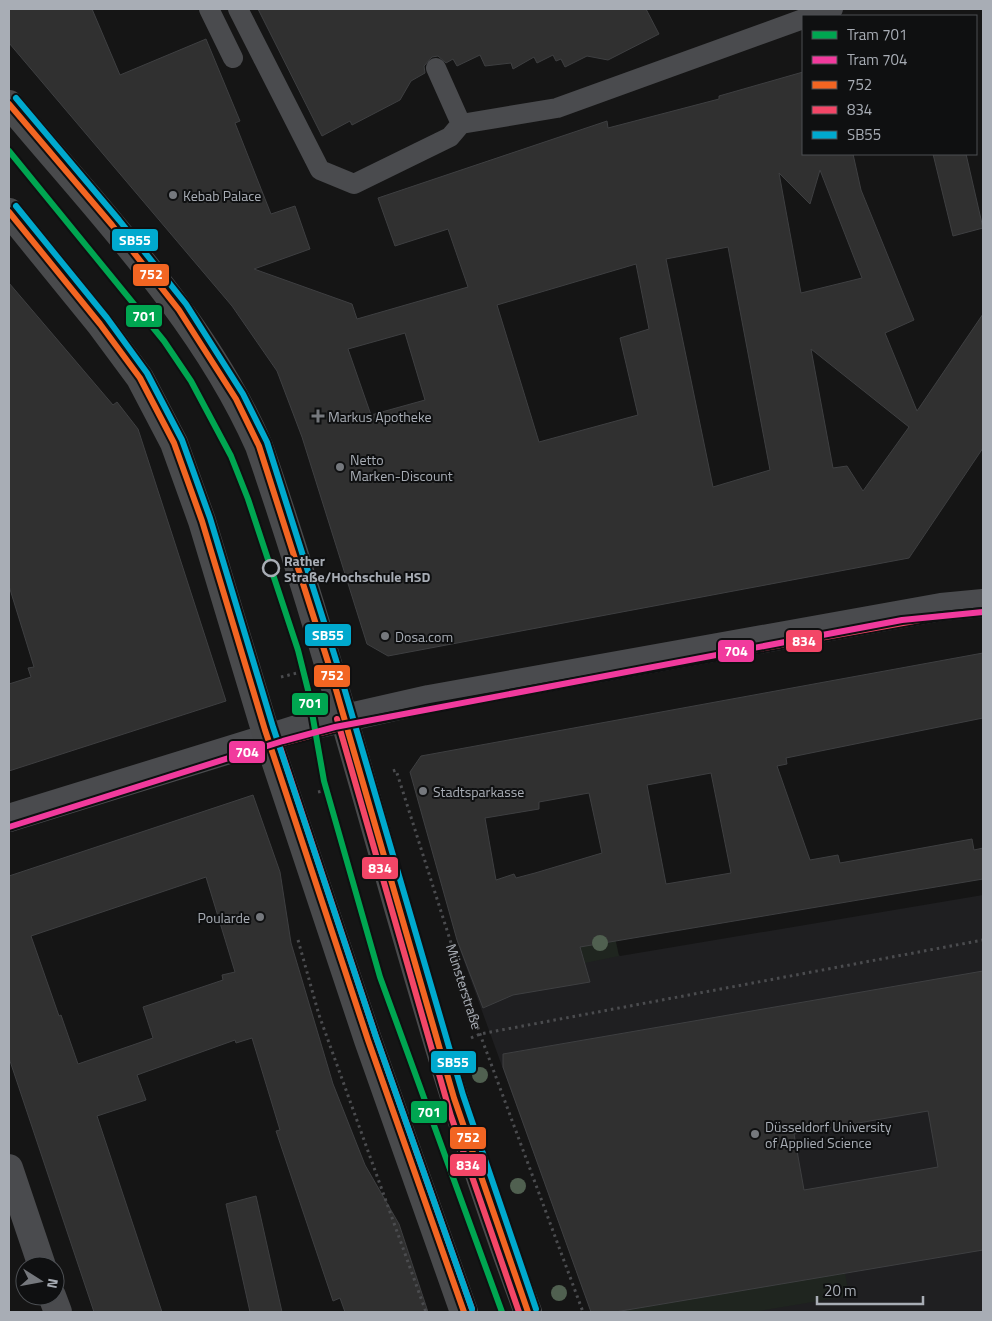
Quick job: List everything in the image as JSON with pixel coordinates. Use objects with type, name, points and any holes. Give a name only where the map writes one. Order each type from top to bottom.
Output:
[{"type":"main road","points":[[9,104],[161,286],[207,349],[226,380],[259,446],[345,717],[459,1114],[528,1312]]},
{"type":"main road","points":[[9,212],[100,324],[140,378],[174,443],[202,521],[268,738],[368,1040],[464,1312]]},
{"type":"street","points":[[9,818],[268,738],[345,717],[429,699],[738,642],[941,607],[983,603]]},
{"type":"street","points":[[9,1168],[39,1256]]},
{"type":"lane","points":[[209,9],[233,58]]},
{"type":"lane","points":[[238,9],[320,170],[354,184],[450,138],[461,124],[557,108],[802,20]]},
{"type":"lane","points":[[815,15],[833,9]]},
{"type":"lane","points":[[436,68],[461,124]]},
{"type":"path","points":[[252,685],[329,664]]},
{"type":"path","name":"Münsterstraße","points":[[396,770],[480,1034],[583,1312]]},
{"type":"path","points":[[466,1040],[480,1034],[983,940]]},
{"type":"shaded area","name":"Düsseldorf University of Applied Science","points":[[983,895],[983,1312],[591,1312],[457,942],[569,909],[620,956]]},
{"type":"shaded area","points":[[569,909],[609,909],[619,956],[585,963]]},
{"type":"shaded area","points":[[845,1273],[849,1296],[753,1312],[614,1312]]},
{"type":"building","points":[[9,9],[92,9],[120,75],[206,39],[240,121],[235,123],[271,214],[295,206],[310,249],[254,269],[352,304],[357,319],[468,287],[448,229],[395,246],[378,198],[607,121],[608,128],[719,99],[719,96],[802,72],[802,155],[853,155],[861,190],[914,320],[885,333],[917,411],[983,314],[983,448],[909,558],[388,656],[367,644],[302,437],[277,371],[232,306],[9,43]],"holes":[[[820,170],[862,278],[801,293],[779,173],[810,204]],[[728,247],[770,470],[713,487],[666,259]],[[636,264],[649,329],[620,338],[638,415],[539,442],[497,305]],[[405,333],[425,400],[371,415],[348,349]],[[811,349],[909,427],[863,491],[847,466],[833,468]]]},
{"type":"building","points":[[258,9],[646,9],[659,34],[608,60],[587,56],[565,67],[561,59],[556,61],[553,55],[537,63],[534,57],[513,69],[511,63],[485,66],[480,55],[457,66],[453,59],[446,63],[438,56],[432,57],[424,66],[425,73],[411,81],[400,100],[352,125],[350,121],[322,136]]},
{"type":"building","points":[[933,155],[966,155],[983,228],[953,236]]},
{"type":"building","points":[[9,283],[113,405],[117,402],[138,429],[226,701],[9,771],[9,684],[31,677],[28,668],[34,667],[9,586]]},
{"type":"building","points":[[983,653],[983,718],[786,758],[787,764],[777,766],[810,860],[838,855],[840,863],[972,839],[974,850],[983,848],[983,879],[580,947],[590,982],[513,995],[483,1008],[457,940],[410,772],[421,756]],"holes":[[[711,773],[731,873],[666,884],[647,785]],[[589,793],[602,853],[516,878],[514,874],[496,880],[485,818],[539,809],[539,802]]]},
{"type":"building","points":[[253,795],[280,872],[291,943],[333,1084],[365,1165],[399,1224],[428,1312],[345,1312],[340,1298],[333,1301],[276,1131],[280,1130],[252,1038],[236,1043],[235,1040],[137,1075],[146,1100],[97,1116],[162,1312],[94,1312],[9,1058],[9,876]],"holes":[[[206,877],[235,972],[222,975],[223,980],[143,1007],[153,1038],[78,1064],[31,936]]]},
{"type":"building","name":"Düsseldorf University of Applied Science","points":[[983,971],[983,1250],[615,1312],[591,1312],[503,1067],[503,1054]],"holes":[[[928,1111],[938,1167],[804,1190],[794,1134]]]},
{"type":"building","points":[[256,1196],[282,1312],[250,1312],[226,1204]]},
{"type":"tram line","name":"701","points":[[9,151],[164,341],[191,381],[231,456],[248,499],[298,650],[308,690],[324,781],[380,977],[502,1312]]},
{"type":"tram line","name":"704","points":[[9,827],[283,741],[335,727],[902,620],[983,612]]},
{"type":"transit line","name":"SB55","points":[[16,98],[119,220],[186,304],[243,394],[267,442],[336,660],[463,1095],[536,1309]]},
{"type":"transit line","name":"752","points":[[9,104],[112,225],[179,310],[236,399],[259,446],[328,662],[454,1098],[528,1312]]},
{"type":"transit line","name":"SB55","points":[[16,206],[107,318],[147,373],[182,440],[210,518],[273,727],[376,1037],[472,1309]]},
{"type":"transit line","name":"752","points":[[9,212],[100,324],[140,378],[174,443],[202,521],[265,730],[368,1040],[464,1312]]},
{"type":"transit line","name":"834","points":[[472,1309],[376,1037],[279,744],[347,726],[431,708],[942,616],[983,612]]},
{"type":"transit line","name":"834","points":[[337,719],[451,1116],[519,1312]]},
{"type":"place","name":"Kebab Palace","points":[[173,195]]},
{"type":"place","name":"Markus Apotheke","points":[[318,416]]},
{"type":"place","name":"Netto Marken-Discount","points":[[340,467]]},
{"type":"place","name":"Rather Straße/Hochschule HSD","points":[[271,568]]},
{"type":"place","name":"Dosa.com","points":[[385,636]]},
{"type":"place","name":"Stadtsparkasse","points":[[423,791]]},
{"type":"place","name":"Poularde","points":[[260,917]]},
{"type":"place","name":"Düsseldorf University of Applied Science","points":[[755,1134]]}]
